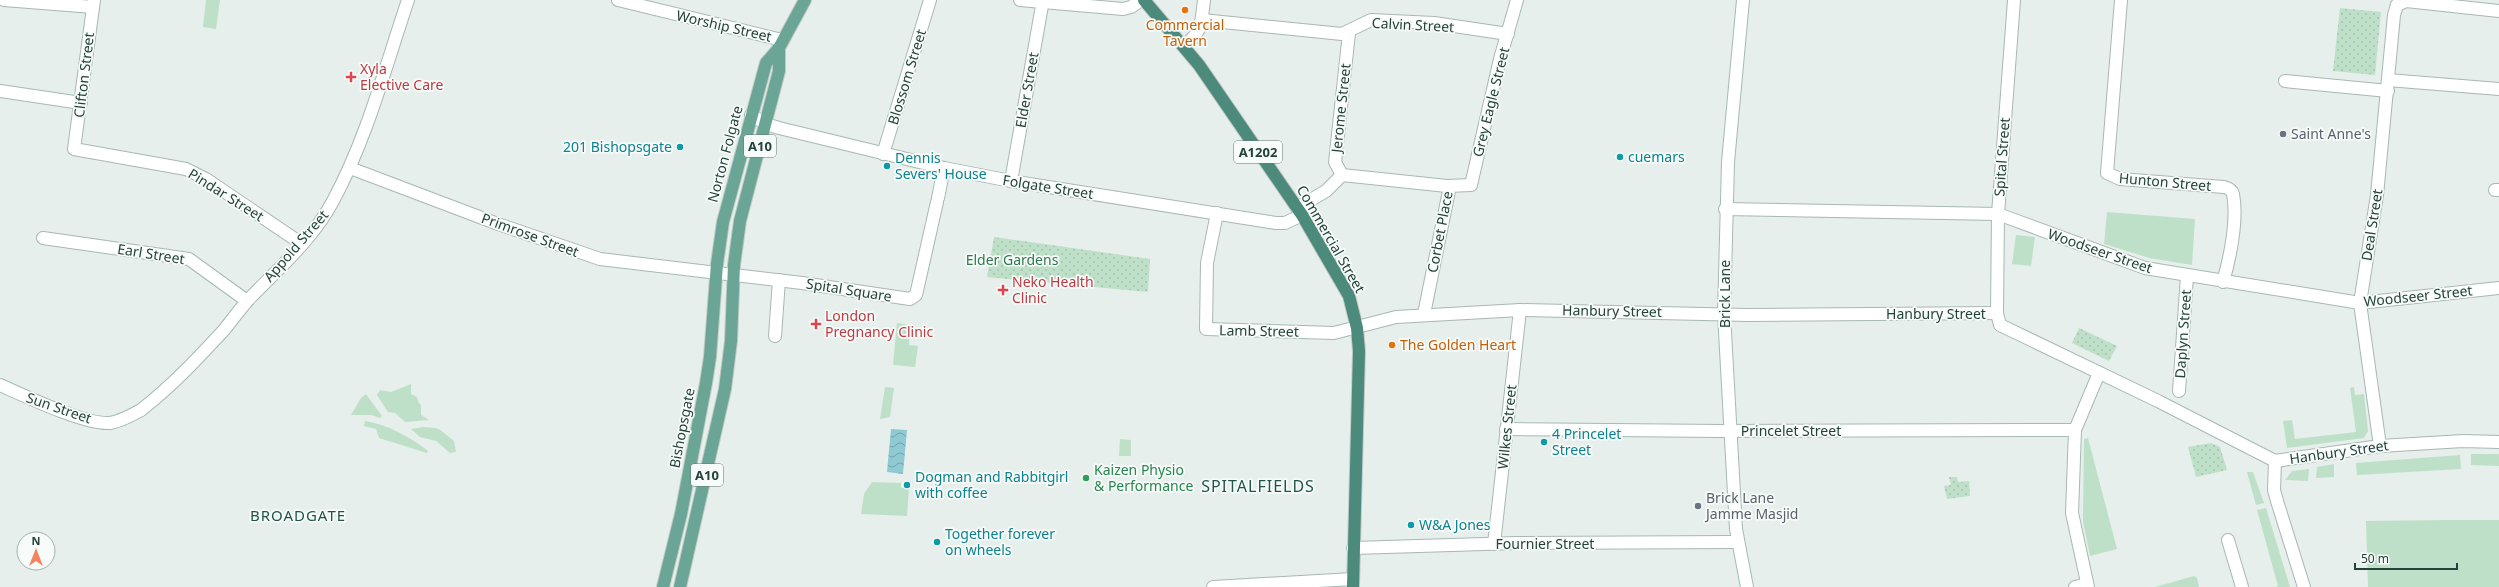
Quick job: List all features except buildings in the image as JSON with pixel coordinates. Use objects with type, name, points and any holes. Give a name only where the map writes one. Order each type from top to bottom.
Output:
[{"type":"highway","name":"Commercial Street","points":[[1144,0],[1184,46],[1225,101],[1299,212],[1349,296],[1357,328],[1359,360],[1353,583]]},
{"type":"main road","name":"A10","points":[[680,587],[725,389],[731,341],[733,275],[740,221],[779,71],[781,44],[805,0]]},
{"type":"main road","name":"Norton Folgate","points":[[716,273],[723,222],[751,115],[766,63],[781,44]]},
{"type":"main road","name":"Bishopsgate","points":[[663,587],[680,514],[706,383],[716,273]]},
{"type":"street","points":[[4,0],[93,4]]},
{"type":"street","name":"Appold Street","points":[[141,410],[167,389],[224,330],[247,301],[302,244],[328,211],[350,168],[408,0]]},
{"type":"street","name":"Worship Street","points":[[618,0],[781,44]]},
{"type":"street","name":"Blossom Street","points":[[883,154],[930,0]]},
{"type":"street","points":[[1020,0],[1122,9],[1131,7],[1140,0]]},
{"type":"street","points":[[1184,46],[1196,36],[1202,20],[1204,0]]},
{"type":"street","name":"Grey Eagle Street","points":[[1450,186],[1470,185],[1517,0]]},
{"type":"street","name":"Brick Lane","points":[[1743,0],[1725,209],[1724,314],[1738,542],[1747,587]]},
{"type":"street","name":"Spital Street","points":[[1997,314],[1998,214],[2014,0]]},
{"type":"street","name":"Hunton Street","points":[[2121,0],[2107,173],[2120,179],[2229,189],[2233,193],[2233,218],[2229,260],[2223,282]]},
{"type":"street","name":"Elder Street","points":[[1011,181],[1042,1]]},
{"type":"street","points":[[2393,2],[2406,1],[2499,11]]},
{"type":"street","name":"Deal Street","points":[[2380,446],[2360,303],[2377,195],[2394,14],[2393,2]]},
{"type":"street","name":"Clifton Street","points":[[74,149],[93,4]]},
{"type":"street","points":[[1202,20],[1342,34],[1349,33]]},
{"type":"street","name":"Calvin Street","points":[[1349,33],[1358,25],[1371,20],[1434,23],[1508,34]]},
{"type":"street","name":"Jerome Street","points":[[1342,175],[1335,162],[1349,33]]},
{"type":"street","points":[[2285,81],[2499,89]]},
{"type":"street","points":[[0,91],[81,103]]},
{"type":"street","name":"Folgate Street","points":[[751,115],[766,124],[883,154],[1011,181],[1276,223],[1285,223],[1299,212]]},
{"type":"street","name":"Pindar Street","points":[[74,149],[186,169],[206,179],[302,244]]},
{"type":"street","name":"Primrose Street","points":[[350,168],[587,256],[638,265],[733,275]]},
{"type":"street","name":"Spital Square","points":[[733,275],[914,299],[938,200],[944,168]]},
{"type":"street","points":[[1299,212],[1326,191],[1342,175]]},
{"type":"street","name":"Corbet Place","points":[[1342,175],[1450,186],[1424,314]]},
{"type":"street","name":"Woodseer Street","points":[[1725,209],[1998,214],[2145,268],[2223,282],[2360,303],[2499,288]]},
{"type":"street","name":"Lamb Street","points":[[1217,213],[1207,263],[1206,329],[1334,333],[1357,328]]},
{"type":"street","name":"Earl Street","points":[[43,238],[189,259],[247,301]]},
{"type":"street","name":"Daplyn Street","points":[[2179,391],[2187,276]]},
{"type":"street","points":[[775,336],[779,280]]},
{"type":"street","name":"Hanbury Street","points":[[1357,328],[1381,320],[1424,314],[1520,310],[1724,314],[1997,314],[2000,326],[2099,373],[2275,461],[2380,446],[2464,441],[2499,442]]},
{"type":"street","name":"Wilkes Street","points":[[1494,544],[1520,310]]},
{"type":"street","points":[[2075,587],[2088,586],[2072,513],[2075,430],[2099,373]]},
{"type":"street","name":"Sun Street","points":[[0,385],[60,411],[101,422],[120,420],[141,410]]},
{"type":"street","name":"Princelet Street","points":[[1506,429],[1730,431],[2075,430]]},
{"type":"street","points":[[2275,461],[2274,490],[2304,587]]},
{"type":"street","points":[[2228,540],[2242,587]]},
{"type":"street","name":"Fournier Street","points":[[1353,548],[1494,544],[1738,542]]},
{"type":"street","points":[[1213,587],[1353,583]]},
{"type":"green space","points":[[206,0],[220,0],[216,29],[203,27]]},
{"type":"green space","points":[[2340,8],[2381,12],[2375,75],[2333,71]]},
{"type":"green space","points":[[2107,212],[2195,219],[2192,265],[2149,258],[2104,244]]},
{"type":"green space","points":[[2016,235],[2035,237],[2031,266],[2012,264]]},
{"type":"green space","name":"Elder Gardens","points":[[994,237],[1150,259],[1148,292],[987,277]]},
{"type":"green space","points":[[897,323],[910,325],[909,345],[918,346],[915,367],[893,365]]},
{"type":"green space","points":[[2079,328],[2117,346],[2109,361],[2072,343]]},
{"type":"green space","points":[[411,384],[411,394],[417,397],[421,405],[421,415],[429,420],[405,422],[395,413],[388,412],[377,395],[380,390],[391,392]]},
{"type":"green space","points":[[885,387],[894,388],[890,417],[880,419]]},
{"type":"green space","points":[[2354,387],[2355,395],[2364,394],[2368,431],[2364,438],[2287,448],[2283,421],[2292,420],[2295,439],[2356,432],[2350,388]]},
{"type":"green space","points":[[366,394],[382,416],[380,418],[371,415],[351,415],[361,398]]},
{"type":"green space","points":[[365,421],[382,425],[398,432],[428,451],[427,453],[379,438],[376,429],[364,426]]},
{"type":"green space","points":[[423,427],[436,428],[440,430],[454,441],[456,452],[450,453],[436,441],[420,437],[411,429]]},
{"type":"green space","points":[[2088,438],[2117,549],[2090,556],[2083,521],[2084,439]]},
{"type":"green space","points":[[1120,439],[1131,440],[1131,456],[1119,456]]},
{"type":"green space","points":[[2211,443],[2220,447],[2227,470],[2196,477],[2188,447]]},
{"type":"green space","points":[[2471,454],[2499,454],[2499,466],[2471,465]]},
{"type":"green space","points":[[2460,455],[2461,469],[2357,475],[2356,463]]},
{"type":"green space","points":[[2334,464],[2334,477],[2316,478],[2317,467]]},
{"type":"green space","points":[[2309,469],[2308,481],[2285,480],[2292,471]]},
{"type":"green space","points":[[2247,472],[2253,472],[2264,503],[2256,505]]},
{"type":"green space","points":[[1949,477],[1957,477],[1958,482],[1969,481],[1970,496],[1947,499],[1944,486],[1951,485]]},
{"type":"green space","points":[[872,482],[901,483],[901,488],[909,488],[907,516],[861,514],[864,494]]},
{"type":"green space","points":[[2266,508],[2290,587],[2275,587],[2278,586],[2257,510]]},
{"type":"green space","points":[[2499,520],[2499,587],[2368,587],[2366,521]]},
{"type":"green space","points":[[2194,576],[2197,578],[2199,587],[2155,587]]},
{"type":"water","points":[[891,429],[907,430],[903,474],[887,472]]},
{"type":"place","name":"Commercial Tavern","points":[[1185,10]]},
{"type":"place","name":"Xyla Elective Care","points":[[351,77]]},
{"type":"place","name":"Saint Anne's","points":[[2283,134]]},
{"type":"place","name":"201 Bishopsgate","points":[[680,147]]},
{"type":"place","name":"cuemars","points":[[1620,157]]},
{"type":"place","name":"Dennis Severs' House","points":[[887,166]]},
{"type":"place","name":"Neko Health Clinic","points":[[1003,290]]},
{"type":"place","name":"London Pregnancy Clinic","points":[[816,324]]},
{"type":"place","name":"The Golden Heart","points":[[1392,345]]},
{"type":"place","name":"4 Princelet Street","points":[[1544,442]]},
{"type":"place","name":"Kaizen Physio & Performance","points":[[1086,478]]},
{"type":"place","name":"Dogman and Rabbitgirl with coffee","points":[[907,485]]},
{"type":"place","name":"Brick Lane Jamme Masjid","points":[[1698,506]]},
{"type":"place","name":"W&A Jones","points":[[1411,525]]},
{"type":"place","name":"Together forever on wheels","points":[[937,542]]},
{"type":"district","name":"SPITALFIELDS","points":[[1258,486]]},
{"type":"district","name":"BROADGATE","points":[[298,516]]}]
